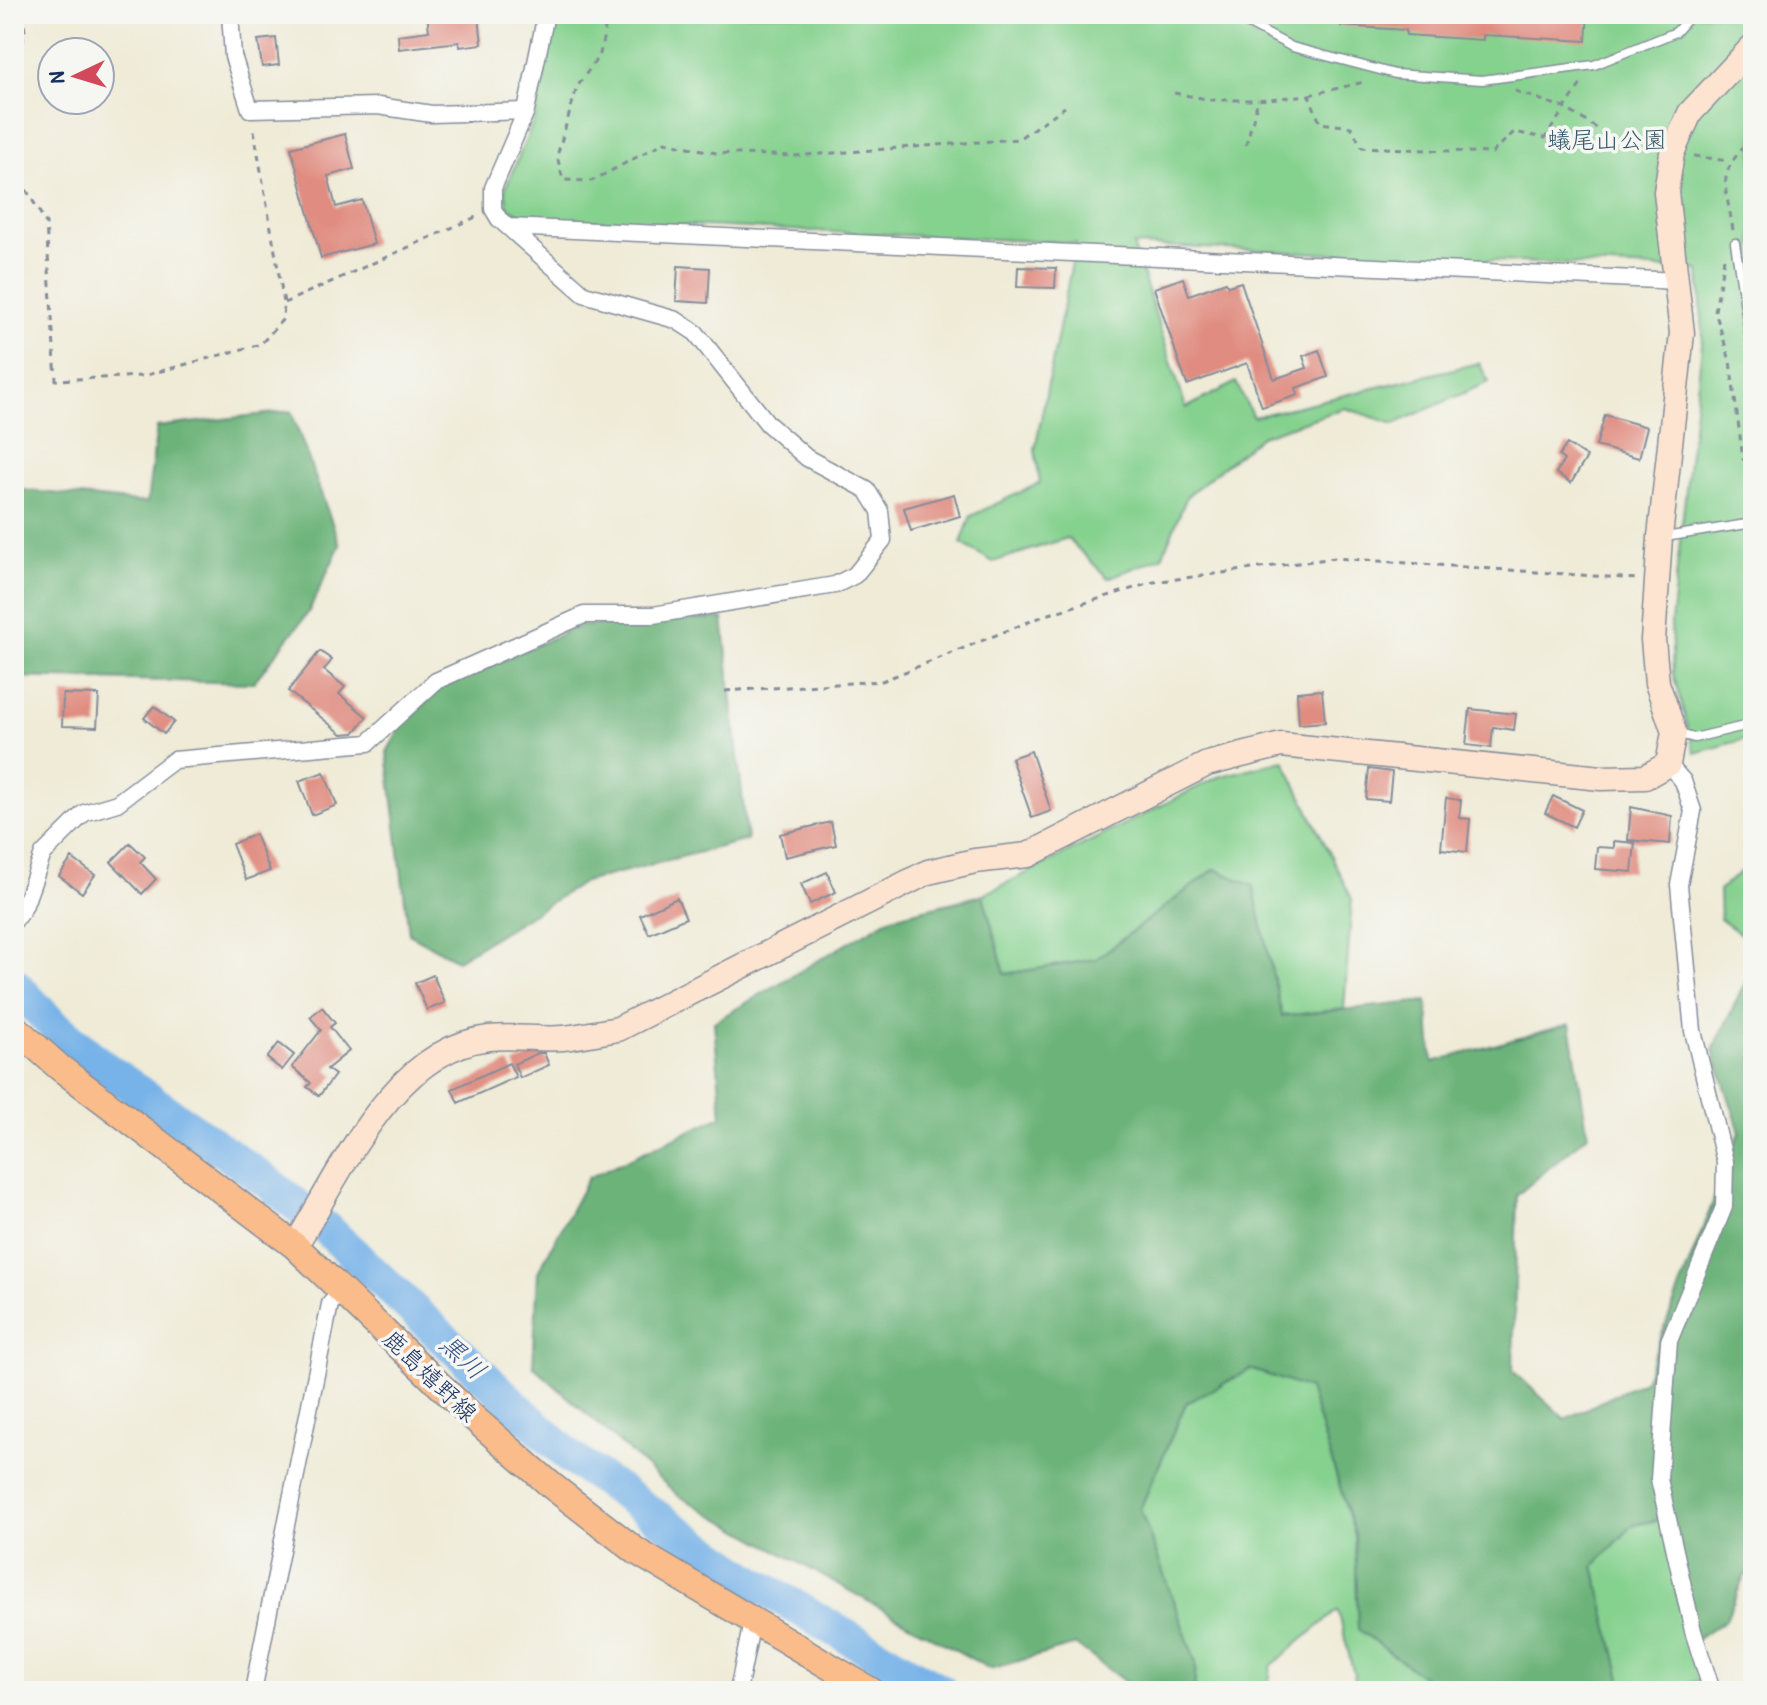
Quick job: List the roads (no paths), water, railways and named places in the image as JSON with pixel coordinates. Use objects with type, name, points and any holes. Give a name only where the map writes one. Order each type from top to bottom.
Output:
[{"type":"main road","name":"鹿島嬉野線","points":[[14,1027],[59,1067],[295,1246],[552,1486],[636,1551],[871,1691]]},
{"type":"street","points":[[230,14],[233,56],[250,109],[378,106],[432,114],[526,111]]},
{"type":"street","points":[[14,921],[24,907],[43,854],[84,813],[117,803],[174,760],[368,743],[436,681],[584,615],[653,615],[835,585],[855,575],[883,540],[880,511],[867,490],[807,458],[768,424],[696,333],[676,320],[584,294],[493,209],[493,188],[526,111],[546,14]]},
{"type":"street","points":[[295,1246],[389,1096],[423,1064],[452,1046],[489,1038],[562,1038],[618,1029],[928,872],[975,861],[1028,855],[1207,764],[1281,745],[1601,778],[1645,777],[1668,764],[1674,732],[1657,683],[1653,640],[1660,537],[1682,333],[1679,281],[1666,192],[1672,153],[1690,113],[1753,46]]},
{"type":"street","points":[[509,227],[1480,269],[1679,281]]},
{"type":"street","points":[[1668,764],[1683,781],[1693,811],[1679,885],[1693,1031],[1725,1162],[1724,1207],[1669,1341],[1659,1479],[1693,1631],[1712,1691]]},
{"type":"street","points":[[253,1691],[330,1304],[341,1292]]},
{"type":"street","points":[[738,1691],[752,1622]]},
{"type":"lane","points":[[1230,14],[1292,47],[1395,74],[1482,80],[1594,65],[1676,32],[1692,14]]},
{"type":"lane","points":[[1735,243],[1753,359]]},
{"type":"lane","points":[[1660,537],[1753,523]]},
{"type":"lane","points":[[1674,732],[1694,738],[1753,724]]},
{"type":"waterway","name":"黒川","points":[[14,984],[49,1021],[102,1066],[269,1183],[329,1231],[571,1458],[751,1581],[941,1691]]},
{"type":"park label","name":"蟻尾山公園","points":[[1607,140]]}]
